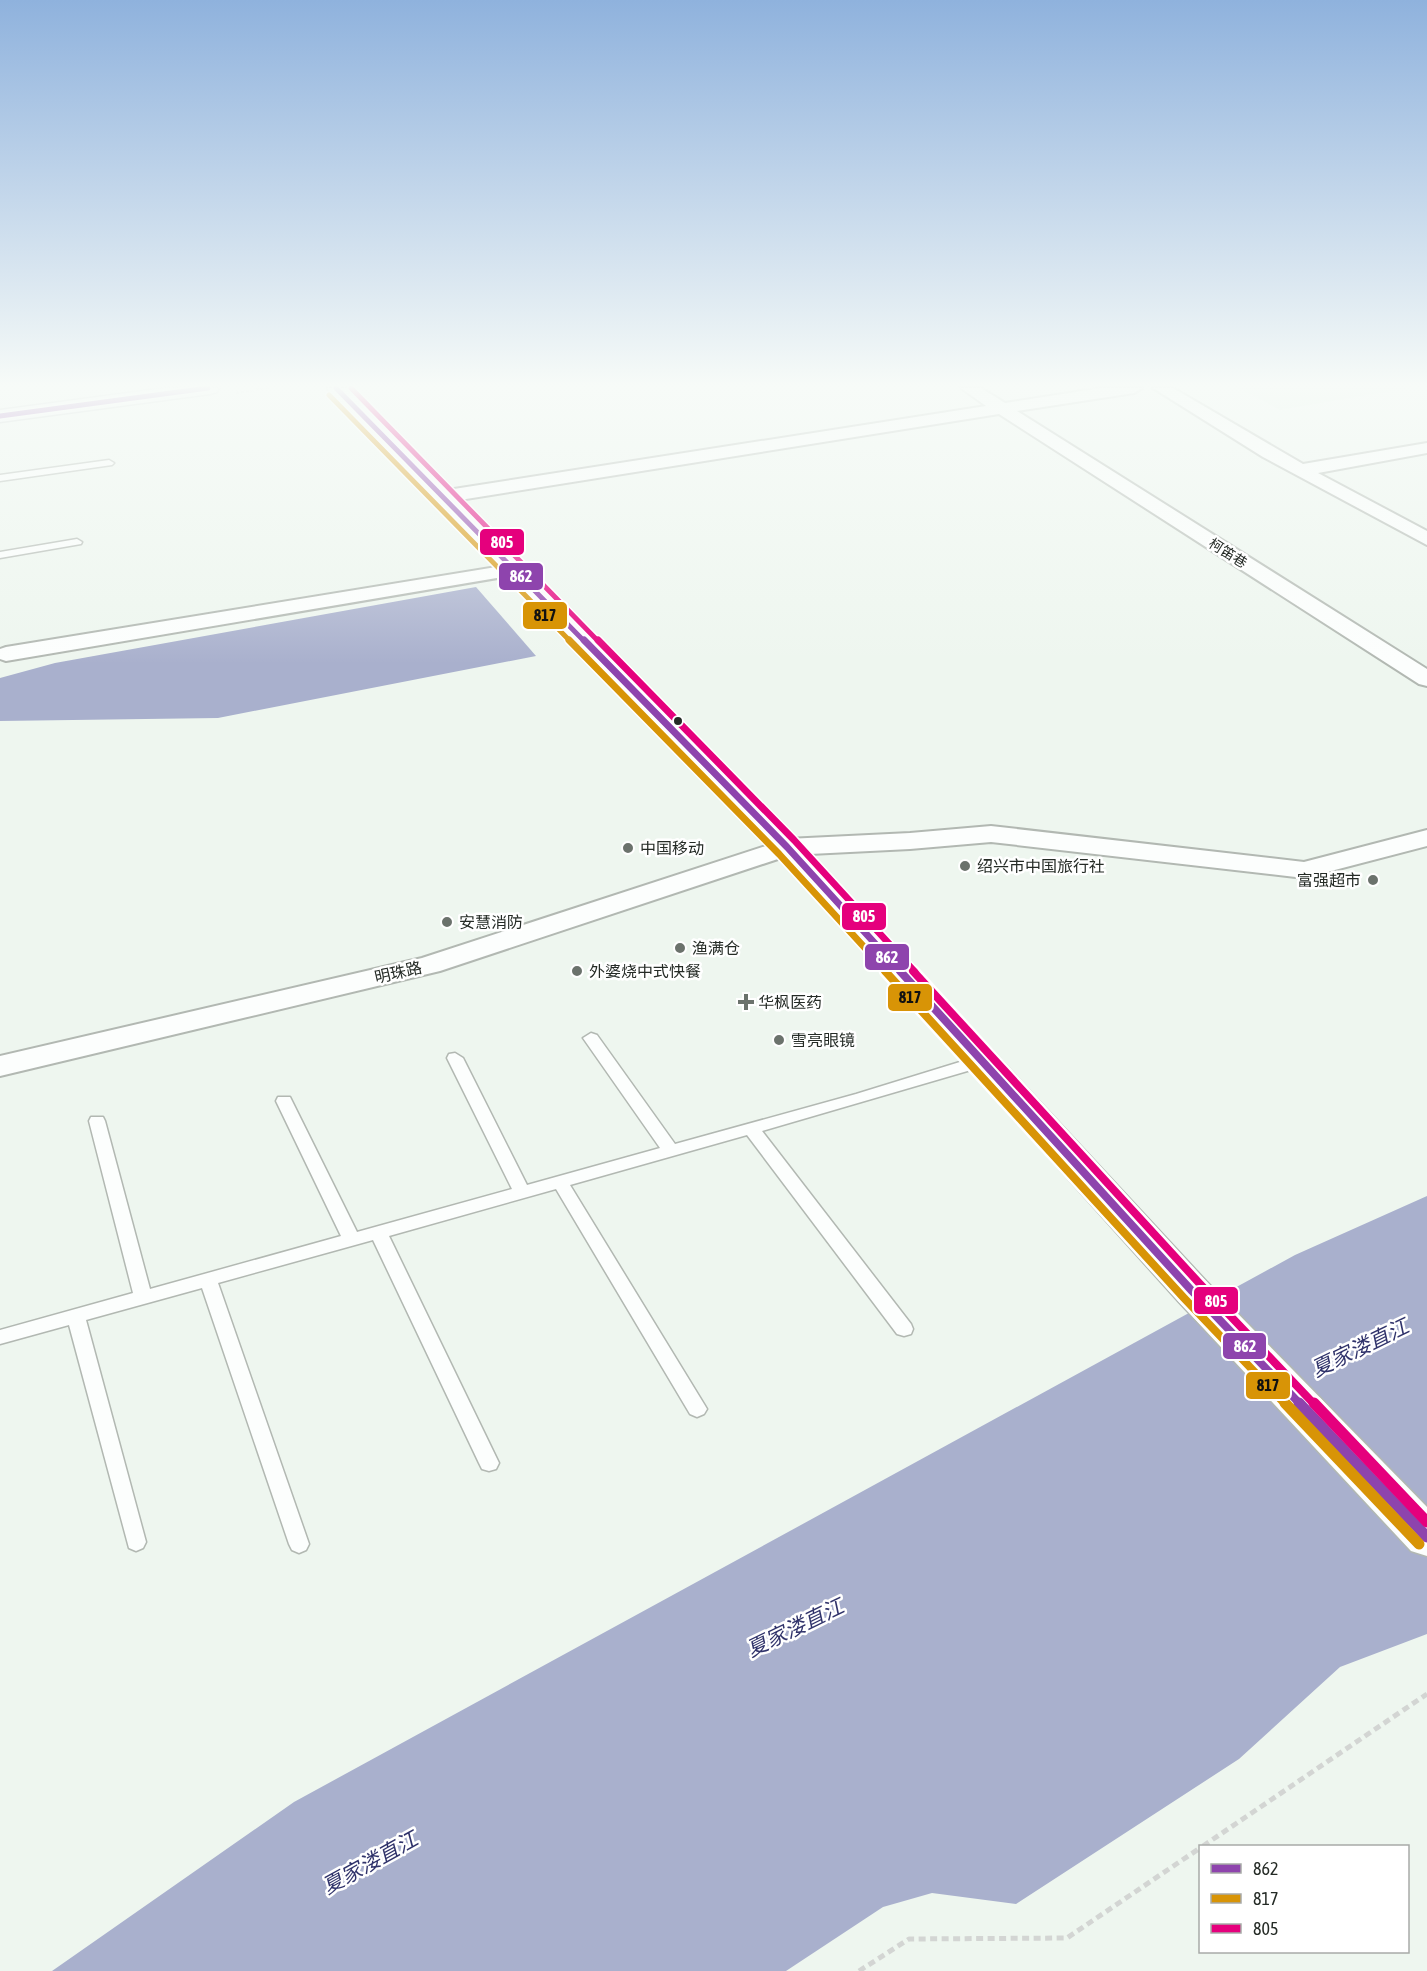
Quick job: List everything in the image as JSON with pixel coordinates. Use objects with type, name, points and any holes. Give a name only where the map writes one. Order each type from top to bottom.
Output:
[{"type":"street","points":[[425,480],[788,847],[1192,1291],[1427,1537]]},
{"type":"street","points":[[441,497],[550,480]]},
{"type":"street","name":"柯笛巷","points":[[1113,480],[1427,680]]},
{"type":"street","points":[[1320,480],[1427,539]]},
{"type":"street","points":[[6,654],[514,570]]},
{"type":"street","name":"明珠路","points":[[0,1066],[430,965],[788,847],[991,834],[1304,870],[1427,838]]},
{"type":"lane","points":[[0,555],[78,542]]},
{"type":"lane","points":[[591,1038],[671,1151]]},
{"type":"lane","points":[[455,1058],[522,1192]]},
{"type":"lane","points":[[0,1337],[862,1098],[982,1061]]},
{"type":"lane","points":[[284,1101],[352,1240]]},
{"type":"lane","points":[[97,1121],[143,1298]]},
{"type":"lane","points":[[751,1129],[904,1329]]},
{"type":"lane","points":[[560,1182],[697,1409]]},
{"type":"lane","points":[[378,1232],[489,1463]]},
{"type":"lane","points":[[208,1279],[299,1544]]},
{"type":"lane","points":[[76,1316],[136,1542]]},
{"type":"path","points":[[1205,1845],[1427,1694]]},
{"type":"path","points":[[859,1971],[909,1939],[1067,1938],[1199,1849]]},
{"type":"water","points":[[476,587],[536,656],[218,718],[0,721],[0,678],[55,663]]},
{"type":"water","name":"夏家溇直江","points":[[1427,1196],[1427,1634],[1340,1667],[1239,1759],[1016,1904],[932,1893],[883,1907],[786,1971],[52,1971],[294,1802],[1295,1255]]},
{"type":"transit line","name":"817","points":[[412,480],[779,854],[1184,1298],[1419,1544]]},
{"type":"transit line","name":"862","points":[[426,480],[787,847],[1192,1291],[1427,1537]]},
{"type":"transit line","name":"805","points":[[441,480],[794,840],[1200,1284],[1427,1522]]},
{"type":"place","name":"中国移动","points":[[628,848]]},
{"type":"place","name":"绍兴市中国旅行社","points":[[965,866]]},
{"type":"place","name":"富强超市","points":[[1373,880]]},
{"type":"place","name":"安慧消防","points":[[447,922]]},
{"type":"place","name":"渔满仓","points":[[680,948]]},
{"type":"place","name":"外婆烧中式快餐","points":[[577,971]]},
{"type":"place","name":"华枫医药","points":[[746,1002]]},
{"type":"place","name":"雪亮眼镜","points":[[779,1040]]}]
